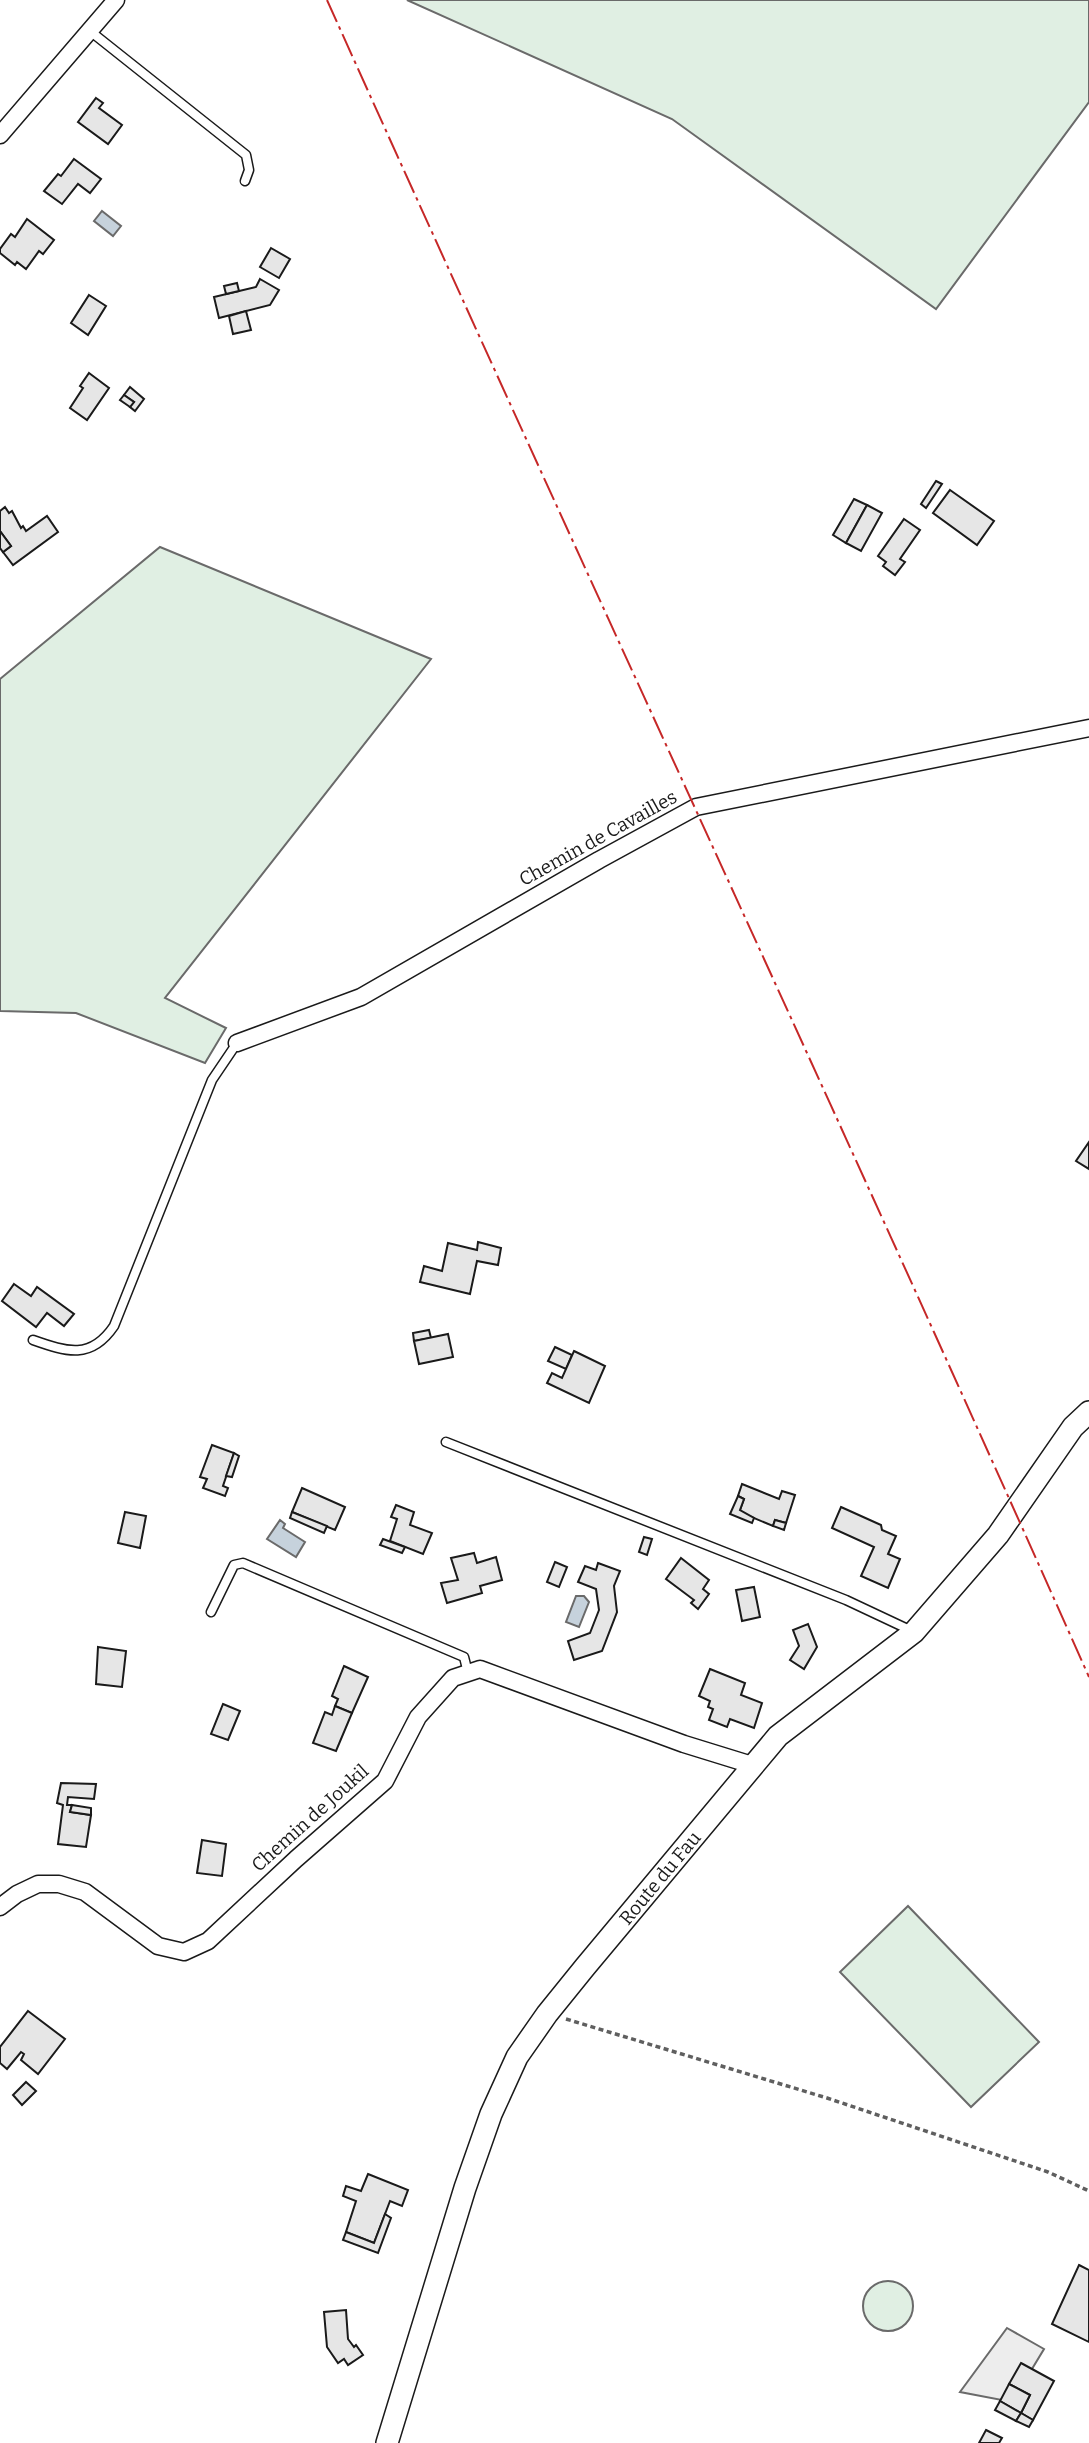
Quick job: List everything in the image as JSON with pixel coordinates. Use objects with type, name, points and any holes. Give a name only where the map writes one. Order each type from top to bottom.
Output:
[{"type":"street","points":[[0,135],[116,0]]},
{"type":"street","name":"Chemin de Cavailles","points":[[237,1043],[361,997],[598,860],[696,807],[1089,728]]},
{"type":"street","name":"Route du Fau","points":[[387,2443],[465,2188],[492,2114],[517,2057],[547,2014],[752,1765],[778,1736],[914,1632],[998,1535],[1073,1427],[1089,1412]]},
{"type":"street","points":[[468,1673],[480,1669],[684,1744],[752,1765]]},
{"type":"street","name":"Chemin de Joukil","points":[[0,1907],[38,1884],[59,1884],[85,1892],[158,1946],[184,1952],[208,1941],[296,1858],[385,1781],[418,1717],[453,1678],[468,1673]]},
{"type":"lane","points":[[90,31],[246,155],[249,170],[245,181]]},
{"type":"lane","points":[[33,1340],[77,1351],[93,1348],[104,1340],[114,1326],[212,1080],[237,1043]]},
{"type":"lane","points":[[446,1442],[846,1600],[914,1632]]},
{"type":"lane","points":[[211,1612],[234,1565],[243,1563],[464,1657],[468,1673]]},
{"type":"path","points":[[547,2014],[827,2098],[1048,2172],[1089,2192]]},
{"type":"green space","points":[[407,0],[1089,0],[1089,102],[936,309],[672,119]]},
{"type":"green space","points":[[160,547],[431,659],[165,998],[226,1028],[205,1063],[76,1013],[0,1011],[0,679]]},
{"type":"green space","points":[[908,1906],[1039,2042],[971,2107],[840,1972]]},
{"type":"green space","points":[[888,2281],[906,2288],[913,2306],[906,2324],[888,2331],[870,2324],[863,2306],[870,2288]]},
{"type":"shaded area","points":[[102,211],[121,226],[113,236],[94,221]]},
{"type":"shaded area","points":[[280,1520],[285,1524],[283,1528],[305,1542],[296,1557],[267,1539]]},
{"type":"shaded area","points":[[576,1596],[584,1596],[589,1602],[579,1627],[566,1622]]},
{"type":"shaded area","points":[[1007,2328],[1044,2349],[1012,2402],[960,2392]]},
{"type":"building","points":[[96,98],[103,103],[99,108],[122,125],[108,144],[78,122]]},
{"type":"building","points":[[74,159],[101,179],[90,193],[78,184],[62,204],[44,191],[58,174],[61,176]]},
{"type":"building","points":[[27,219],[54,240],[43,254],[39,251],[26,269],[17,262],[15,265],[0,253],[0,249],[11,234],[15,237]]},
{"type":"building","points":[[271,248],[290,259],[279,278],[260,267]]},
{"type":"building","points":[[260,279],[279,290],[270,305],[219,318],[214,297],[256,287]]},
{"type":"building","points":[[237,283],[239,291],[226,294],[224,286]]},
{"type":"building","points":[[89,295],[106,306],[88,335],[71,323]]},
{"type":"building","points":[[246,311],[251,330],[233,334],[229,316]]},
{"type":"building","points":[[89,373],[109,388],[87,420],[70,408]]},
{"type":"building","points":[[130,387],[144,399],[135,411],[130,407],[134,402],[124,395]]},
{"type":"building","points":[[124,395],[134,402],[130,407],[120,400]]},
{"type":"building","points":[[936,481],[942,484],[926,508],[921,504]]},
{"type":"building","points":[[950,490],[994,521],[977,545],[933,513]]},
{"type":"building","points":[[854,499],[867,505],[846,543],[833,535]]},
{"type":"building","points":[[867,505],[882,513],[861,551],[846,543]]},
{"type":"building","points":[[5,507],[9,513],[12,511],[21,528],[23,526],[26,531],[47,516],[58,532],[13,565],[3,552],[11,546],[0,531],[0,511]]},
{"type":"building","points":[[904,519],[920,530],[900,559],[905,562],[895,575],[883,566],[886,562],[878,556]]},
{"type":"building","points":[[0,531],[11,546],[3,552],[0,548]]},
{"type":"building","points":[[1089,1142],[1089,1169],[1076,1161]]},
{"type":"building","points":[[478,1242],[501,1248],[498,1265],[477,1261],[470,1294],[420,1282],[424,1266],[442,1271],[448,1243],[477,1250]]},
{"type":"building","points":[[14,1284],[31,1296],[37,1287],[74,1314],[64,1326],[47,1313],[36,1327],[2,1301]]},
{"type":"building","points":[[429,1330],[431,1338],[414,1341],[413,1333]]},
{"type":"building","points":[[448,1334],[453,1357],[419,1364],[414,1341]]},
{"type":"building","points":[[555,1347],[572,1355],[566,1369],[548,1361]]},
{"type":"building","points":[[574,1351],[605,1366],[589,1403],[547,1383],[552,1373],[562,1378]]},
{"type":"building","points":[[212,1445],[234,1453],[223,1486],[228,1488],[225,1496],[203,1488],[207,1479],[200,1477]]},
{"type":"building","points":[[234,1453],[239,1456],[232,1477],[226,1476]]},
{"type":"building","points":[[742,1484],[779,1499],[782,1491],[795,1495],[786,1523],[775,1520],[773,1526],[742,1513],[740,1510],[744,1499],[738,1496]]},
{"type":"building","points":[[302,1488],[345,1507],[335,1530],[292,1512]]},
{"type":"building","points":[[738,1496],[744,1499],[740,1510],[754,1518],[752,1523],[730,1514]]},
{"type":"building","points":[[396,1505],[414,1512],[410,1525],[432,1533],[423,1554],[390,1541],[397,1519],[391,1517]]},
{"type":"building","points":[[841,1507],[881,1525],[882,1530],[896,1536],[888,1554],[900,1559],[888,1588],[861,1576],[874,1547],[832,1528]]},
{"type":"building","points":[[125,1512],[146,1516],[140,1548],[118,1543]]},
{"type":"building","points":[[292,1512],[327,1526],[324,1533],[290,1518]]},
{"type":"building","points":[[775,1520],[786,1523],[784,1530],[773,1526]]},
{"type":"building","points":[[644,1537],[652,1539],[647,1555],[639,1552]]},
{"type":"building","points":[[383,1539],[405,1547],[402,1553],[380,1545]]},
{"type":"building","points":[[474,1553],[477,1563],[496,1557],[502,1580],[480,1586],[482,1593],[447,1603],[441,1583],[458,1580],[451,1558]]},
{"type":"building","points":[[681,1558],[709,1580],[703,1589],[709,1594],[698,1609],[691,1603],[694,1600],[666,1579]]},
{"type":"building","points":[[555,1562],[567,1567],[559,1587],[547,1582]]},
{"type":"building","points":[[598,1563],[620,1571],[614,1586],[617,1612],[602,1651],[574,1660],[568,1641],[590,1633],[599,1610],[596,1589],[578,1582],[585,1566],[596,1570]]},
{"type":"building","points":[[754,1587],[760,1617],[742,1621],[736,1590]]},
{"type":"building","points":[[808,1624],[817,1647],[804,1669],[790,1660],[799,1646],[793,1630]]},
{"type":"building","points":[[98,1647],[126,1651],[122,1687],[96,1684]]},
{"type":"building","points":[[344,1666],[368,1677],[352,1713],[335,1706],[338,1699],[332,1696]]},
{"type":"building","points":[[710,1669],[745,1683],[741,1695],[762,1703],[754,1728],[730,1719],[727,1727],[709,1720],[713,1709],[708,1707],[710,1701],[699,1696]]},
{"type":"building","points":[[223,1704],[240,1711],[228,1740],[211,1734]]},
{"type":"building","points":[[335,1706],[352,1713],[336,1751],[313,1743],[325,1712],[332,1715]]},
{"type":"building","points":[[61,1783],[96,1784],[94,1799],[68,1797],[67,1805],[72,1805],[70,1812],[91,1815],[86,1847],[58,1844],[63,1805],[57,1803]]},
{"type":"building","points":[[72,1805],[91,1808],[91,1815],[70,1812]]},
{"type":"building","points":[[202,1840],[226,1844],[222,1876],[197,1873]]},
{"type":"building","points":[[28,2011],[65,2039],[38,2074],[21,2060],[24,2054],[21,2052],[7,2069],[0,2063],[0,2047]]},
{"type":"building","points":[[26,2082],[36,2091],[22,2105],[13,2095]]},
{"type":"building","points":[[368,2174],[408,2190],[402,2206],[390,2201],[374,2243],[346,2232],[356,2201],[343,2196],[346,2186],[361,2191]]},
{"type":"building","points":[[385,2214],[391,2218],[378,2253],[343,2240],[346,2232],[374,2243]]},
{"type":"building","points":[[1079,2265],[1089,2270],[1089,2342],[1052,2324]]},
{"type":"building","points":[[346,2310],[348,2339],[363,2355],[348,2365],[344,2359],[338,2363],[327,2347],[324,2312]]},
{"type":"building","points":[[1021,2363],[1054,2381],[1033,2420],[1021,2413],[1030,2395],[1009,2384]]},
{"type":"building","points":[[1009,2384],[1030,2395],[1021,2413],[1000,2401]]},
{"type":"building","points":[[1000,2401],[1021,2413],[1016,2421],[995,2410]]},
{"type":"building","points":[[1021,2413],[1033,2420],[1029,2427],[1016,2421]]},
{"type":"building","points":[[986,2430],[1002,2438],[999,2443],[979,2443]]},
{"type":"power","points":[[327,0],[1089,1677]]}]
